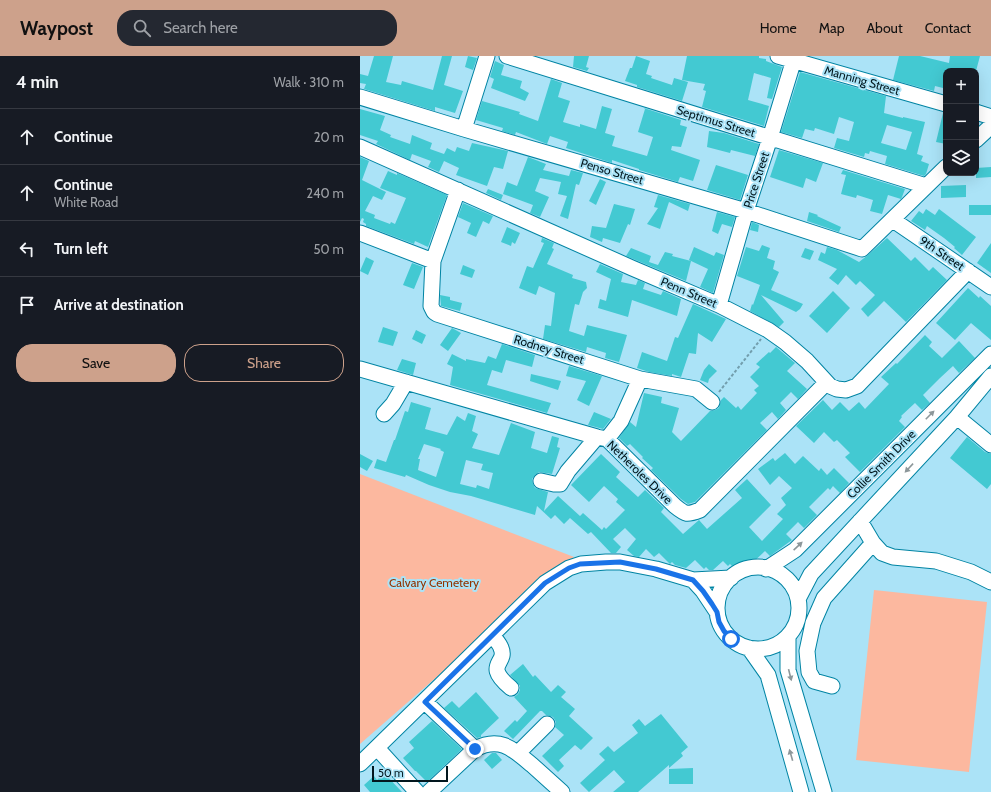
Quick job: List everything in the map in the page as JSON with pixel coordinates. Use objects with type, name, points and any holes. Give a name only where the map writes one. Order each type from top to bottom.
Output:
[{"type":"street","points":[[464,129],[487,56]]},
{"type":"street","name":"Septimus Street","points":[[507,56],[926,186]]},
{"type":"street","name":"Manning Street","points":[[778,56],[794,58],[943,103]]},
{"type":"street","name":"Price Street","points":[[719,305],[746,210],[770,138],[794,58]]},
{"type":"street","name":"Penso Street","points":[[360,97],[464,129],[746,210],[862,249],[893,220]]},
{"type":"street","points":[[979,113],[991,117]]},
{"type":"street","points":[[979,137],[991,126]]},
{"type":"street","name":"Penn Street","points":[[360,147],[719,305],[768,330],[785,342],[807,361],[826,383],[837,389],[846,390],[858,386],[968,271]]},
{"type":"street","points":[[893,220],[943,170]]},
{"type":"street","name":"Rodney Street","points":[[458,190],[433,261],[430,306],[434,312],[640,379],[696,389],[712,402]]},
{"type":"street","name":"9th Street","points":[[893,220],[991,287]]},
{"type":"street","points":[[360,233],[433,261]]},
{"type":"street","name":"Collie Smith Drive","points":[[766,568],[795,550],[991,354]]},
{"type":"street","name":"Netheroles Drive","points":[[360,369],[602,438],[675,506],[683,513],[689,515],[700,510],[826,383]]},
{"type":"street","name":"Collie Smith Drive","points":[[798,599],[811,574],[957,418],[991,376]]},
{"type":"street","points":[[541,481],[560,484],[568,471],[622,421],[640,379]]},
{"type":"street","points":[[384,414],[393,404],[406,382]]},
{"type":"street","points":[[957,418],[991,445]]},
{"type":"street","points":[[860,522],[882,553],[893,557],[936,561],[971,572],[991,582]]},
{"type":"street","points":[[832,686],[814,681],[810,672],[807,651],[813,623],[824,598],[874,543]]},
{"type":"street","points":[[360,764],[545,583],[569,568],[580,564],[620,562],[656,569],[693,580],[731,578]]},
{"type":"street","points":[[754,568],[766,568],[775,571],[790,583],[798,599],[799,609],[798,619],[788,636],[777,645],[763,649],[749,648],[739,645],[731,639],[719,622],[717,612],[718,600],[723,588],[731,578],[741,571],[754,568]]},
{"type":"street","points":[[693,580],[703,591],[717,612]]},
{"type":"street","points":[[492,635],[502,648],[502,654],[496,667],[496,671],[501,680],[511,688]]},
{"type":"street","points":[[788,636],[788,670],[824,792]]},
{"type":"street","points":[[749,648],[768,675],[801,792]]},
{"type":"street","points":[[425,702],[475,749]]},
{"type":"street","points":[[518,753],[547,724]]},
{"type":"street","points":[[429,792],[475,749],[484,744],[503,745],[518,753],[562,792]]},
{"type":"street","points":[[377,748],[417,792]]},
{"type":"path","points":[[712,402],[768,330]]},
{"type":"green space","name":"Calvary Cemetery","points":[[360,474],[574,557],[360,744]]},
{"type":"green space","points":[[874,590],[987,602],[969,772],[856,760]]},
{"type":"building","points":[[374,56],[393,56],[386,82],[401,85],[402,81],[433,90],[442,56],[452,56],[444,85],[463,91],[455,113],[435,107],[435,111],[364,89],[366,84],[360,83],[360,74],[368,76]]},
{"type":"building","points":[[468,56],[477,58],[473,70],[465,67]]},
{"type":"building","points":[[574,56],[589,56],[586,67],[589,68],[587,71],[573,67]]},
{"type":"building","points":[[636,56],[650,61],[646,74],[652,76],[651,78],[672,85],[674,78],[688,82],[682,101],[637,87],[637,85],[625,81]]},
{"type":"building","points":[[687,56],[759,56],[759,58],[766,59],[766,61],[782,67],[772,99],[767,98],[771,78],[754,73],[748,100],[769,106],[764,126],[702,107],[706,91],[703,90],[705,84],[682,80]]},
{"type":"building","points":[[899,56],[920,56],[949,63],[950,56],[980,56],[977,68],[943,68],[943,88],[935,86],[934,91],[893,80]]},
{"type":"building","points":[[495,61],[504,65],[501,75],[522,81],[520,88],[529,93],[525,101],[491,88],[494,79],[490,77]]},
{"type":"building","points":[[800,72],[886,96],[884,113],[925,122],[917,154],[923,156],[921,161],[929,164],[924,176],[885,164],[887,156],[870,151],[869,154],[865,153],[864,157],[834,148],[837,138],[849,141],[854,122],[839,117],[834,134],[815,128],[814,131],[805,129],[802,138],[781,132]],"holes":[[[887,125],[912,132],[906,150],[881,143]]]},
{"type":"building","points":[[551,79],[562,83],[558,97],[570,101],[563,122],[580,127],[580,124],[596,129],[602,106],[612,109],[605,133],[615,136],[612,146],[647,156],[653,137],[638,132],[645,109],[644,108],[681,120],[680,125],[687,127],[681,147],[672,146],[671,150],[700,160],[693,181],[680,177],[678,182],[612,160],[612,163],[566,148],[568,142],[550,136],[547,144],[516,132],[515,135],[502,131],[503,128],[476,120],[482,101],[520,112],[519,114],[538,121]]},
{"type":"building","points":[[360,109],[385,116],[380,130],[391,135],[390,137],[410,144],[412,135],[432,143],[430,149],[444,154],[447,148],[455,152],[457,147],[469,151],[472,143],[508,151],[503,169],[494,167],[487,186],[456,175],[459,168],[444,161],[439,172],[428,167],[431,161],[412,154],[410,160],[376,144],[378,141],[360,135]]},
{"type":"building","points":[[943,113],[943,143],[936,142]]},
{"type":"building","points":[[709,131],[724,133],[759,144],[755,156],[731,150],[730,153],[707,147]]},
{"type":"building","points":[[779,150],[823,163],[816,182],[806,178],[803,188],[770,177]]},
{"type":"building","points":[[360,157],[369,161],[362,180],[386,192],[382,200],[373,196],[365,211],[375,215],[374,218],[390,224],[391,222],[395,224],[406,198],[380,188],[388,171],[397,175],[397,173],[447,195],[428,247],[415,241],[414,244],[366,226],[363,222],[364,219],[362,218],[360,222]]},
{"type":"building","points":[[528,157],[546,164],[543,170],[569,176],[571,170],[583,173],[579,185],[576,184],[568,219],[560,216],[567,196],[558,194],[561,182],[540,178],[535,191],[549,197],[540,217],[530,213],[533,205],[503,194],[507,182],[517,186]]},
{"type":"building","points":[[716,165],[748,175],[740,200],[707,190]]},
{"type":"building","points":[[991,167],[991,177],[976,178],[976,176],[979,176],[979,168]]},
{"type":"building","points":[[843,170],[905,189],[902,197],[901,199],[888,195],[882,214],[870,211],[873,200],[857,195],[856,198],[841,194],[846,175],[841,174]]},
{"type":"building","points":[[600,179],[606,182],[596,205],[589,201]]},
{"type":"building","points":[[966,185],[966,197],[941,198],[941,186]]},
{"type":"building","points":[[488,189],[503,195],[501,200],[486,193]]},
{"type":"building","points":[[658,195],[690,204],[688,211],[669,202],[660,229],[647,224],[658,208],[654,207]]},
{"type":"building","points":[[463,203],[493,216],[489,224],[483,221],[476,237],[467,233],[471,223],[458,217]]},
{"type":"building","points":[[614,204],[635,209],[630,225],[628,224],[620,243],[603,238],[602,242],[590,237],[592,226],[606,228]]},
{"type":"building","points":[[969,205],[991,205],[991,215],[969,215]]},
{"type":"building","points":[[926,209],[935,215],[939,209],[976,237],[962,255],[954,248],[955,247],[927,226],[925,230],[911,221],[919,211],[923,214]]},
{"type":"building","points":[[717,212],[735,217],[732,227],[722,224],[718,234],[712,231]]},
{"type":"building","points":[[809,212],[841,227],[839,232],[807,221]]},
{"type":"building","points":[[752,222],[759,225],[758,232],[750,230]]},
{"type":"building","points":[[507,227],[520,233],[515,244],[512,242],[511,246],[501,242]]},
{"type":"building","points":[[542,238],[554,243],[552,248],[554,249],[547,264],[573,275],[572,278],[586,282],[587,288],[583,292],[579,305],[575,304],[569,331],[584,336],[587,325],[627,335],[619,362],[605,358],[606,353],[587,347],[586,352],[543,339],[545,325],[551,326],[555,293],[539,286],[536,295],[519,288],[527,266],[533,268],[544,243],[541,242]]},
{"type":"building","points":[[887,238],[911,261],[915,257],[929,271],[933,267],[947,280],[906,322],[884,301],[868,317],[861,309],[875,295],[860,281],[856,285],[846,275],[838,285],[829,278],[837,269],[818,260],[821,252],[825,254],[827,247],[837,250],[859,262]]},
{"type":"building","points":[[991,243],[991,273],[977,263]]},
{"type":"building","points":[[762,245],[770,248],[767,258],[775,261],[773,269],[779,272],[771,290],[803,304],[796,312],[761,295],[784,322],[779,327],[750,311],[760,285],[737,276],[746,247],[759,251]]},
{"type":"building","points":[[694,247],[714,256],[716,252],[724,255],[713,293],[700,287],[708,269],[689,260]]},
{"type":"building","points":[[631,248],[651,256],[649,262],[658,265],[665,252],[673,254],[672,256],[691,261],[686,281],[626,256]]},
{"type":"building","points":[[805,248],[814,251],[810,260],[801,257]]},
{"type":"building","points":[[366,257],[374,261],[368,275],[360,271]]},
{"type":"building","points":[[412,263],[423,267],[414,289],[403,285]]},
{"type":"building","points":[[600,264],[623,274],[621,282],[636,285],[638,280],[645,283],[643,289],[661,295],[663,291],[681,299],[677,316],[632,300],[628,317],[598,308],[600,299],[606,301],[611,279],[596,272]]},
{"type":"building","points":[[463,265],[475,270],[472,278],[460,274]]},
{"type":"building","points":[[968,288],[991,306],[991,340],[971,323],[955,340],[936,323]]},
{"type":"building","points":[[833,291],[850,308],[827,333],[809,316]]},
{"type":"building","points":[[440,295],[450,297],[450,300],[462,303],[460,311],[441,306]]},
{"type":"building","points":[[693,304],[726,319],[712,342],[698,333],[696,354],[689,353],[681,377],[672,374],[672,376],[649,372],[637,368],[642,352],[667,361],[675,337],[678,338]]},
{"type":"building","points":[[383,327],[398,332],[393,346],[378,342]]},
{"type":"building","points":[[452,328],[461,333],[448,351],[440,345]]},
{"type":"building","points":[[416,330],[426,335],[422,344],[412,339]]},
{"type":"building","points":[[925,335],[932,342],[929,346],[942,358],[959,341],[975,358],[959,373],[953,366],[940,378],[923,395],[930,403],[922,410],[915,403],[901,416],[902,417],[899,421],[905,427],[860,472],[845,457],[850,453],[837,440],[834,442],[824,432],[814,443],[796,426],[823,400],[832,410],[840,402],[849,411],[859,402],[865,409],[889,384],[881,377],[896,363],[897,364]]},
{"type":"building","points":[[502,344],[535,355],[532,367],[506,360],[502,373],[492,370],[487,385],[551,403],[547,413],[450,385],[453,367],[447,364],[452,354],[466,361],[466,359],[485,363],[488,356],[496,359]]},
{"type":"building","points":[[776,347],[795,363],[787,371],[807,389],[798,399],[791,392],[780,403],[786,410],[778,419],[772,412],[760,423],[767,430],[695,502],[688,504],[681,499],[651,470],[653,468],[630,444],[627,446],[619,438],[630,422],[636,427],[644,393],[662,397],[661,403],[679,408],[672,432],[681,441],[710,411],[719,408],[721,400],[724,397],[736,408],[738,406],[741,410],[757,393],[754,390],[759,386],[750,377],[760,367],[756,364]]},
{"type":"building","points":[[402,359],[416,363],[413,375],[397,370]]},
{"type":"building","points":[[709,364],[717,371],[709,379],[708,383],[700,380],[704,370]]},
{"type":"building","points":[[569,366],[602,376],[589,406],[577,400],[586,381],[566,376]]},
{"type":"building","points":[[531,374],[561,381],[558,390],[530,381]]},
{"type":"building","points":[[411,402],[431,408],[425,429],[447,435],[457,416],[465,421],[468,413],[476,416],[472,431],[478,434],[472,448],[499,455],[511,423],[535,432],[531,448],[547,453],[552,436],[559,438],[557,447],[560,448],[552,474],[539,472],[532,479],[535,488],[548,492],[544,511],[558,496],[580,516],[583,513],[602,530],[604,527],[606,529],[625,510],[616,502],[618,499],[604,486],[589,502],[571,485],[601,454],[620,472],[616,477],[638,497],[645,490],[664,508],[661,512],[683,534],[699,520],[707,529],[742,498],[735,490],[747,479],[771,505],[749,527],[762,541],[783,519],[777,514],[786,505],[781,498],[792,488],[779,476],[770,485],[758,469],[773,458],[775,461],[785,453],[795,464],[803,456],[819,471],[821,468],[827,475],[834,468],[849,483],[840,493],[833,486],[830,490],[828,488],[809,507],[817,515],[804,528],[798,522],[786,534],[792,540],[770,556],[765,551],[749,566],[737,571],[730,564],[728,566],[723,561],[713,570],[709,570],[706,567],[704,569],[695,560],[686,568],[675,565],[672,562],[670,564],[659,553],[654,557],[646,549],[639,557],[634,556],[627,550],[636,539],[625,528],[613,539],[621,547],[616,553],[611,553],[591,532],[588,534],[570,518],[564,524],[555,515],[551,519],[537,506],[535,515],[471,496],[450,492],[406,475],[405,477],[374,468],[377,459],[386,462],[405,411],[408,412]],"holes":[[[424,444],[441,449],[440,450],[444,452],[436,477],[418,470],[420,459],[418,459]],[[466,460],[483,464],[481,470],[493,473],[489,489],[477,485],[476,488],[460,484]]]},
{"type":"building","points":[[594,412],[611,419],[603,429],[588,425]]},
{"type":"building","points":[[967,437],[985,452],[991,454],[991,484],[987,489],[950,458]]},
{"type":"building","points":[[360,454],[373,461],[367,471],[360,467]]},
{"type":"building","points":[[523,664],[533,677],[535,675],[551,692],[558,685],[566,692],[561,697],[575,709],[569,716],[593,738],[581,750],[575,745],[559,760],[564,766],[558,772],[542,756],[564,735],[555,727],[556,722],[553,717],[540,711],[513,739],[504,731],[515,720],[517,722],[527,711],[514,697],[518,694],[520,686],[510,675]]},
{"type":"building","points":[[476,692],[499,718],[481,735],[481,737],[477,738],[444,708],[452,701],[459,708]]},
{"type":"building","points":[[661,714],[688,747],[681,753],[683,756],[669,768],[669,765],[638,792],[613,792],[625,782],[614,770],[589,792],[580,783],[605,760],[599,754],[608,746],[614,752],[638,733],[632,725],[639,719],[645,726]]},
{"type":"building","points":[[432,721],[462,749],[427,782],[403,758],[414,748],[409,742]]},
{"type":"building","points":[[492,753],[496,753],[502,760],[492,769],[484,760]]},
{"type":"building","points":[[693,768],[693,784],[669,784],[669,769]]},
{"type":"building","points":[[384,773],[402,792],[370,792],[364,785],[374,776],[377,780]]},
{"type":"route","points":[[475,749],[425,702],[545,583],[569,568],[580,564],[620,562],[656,569],[693,580],[712,604],[717,612],[719,622],[731,639]]}]
